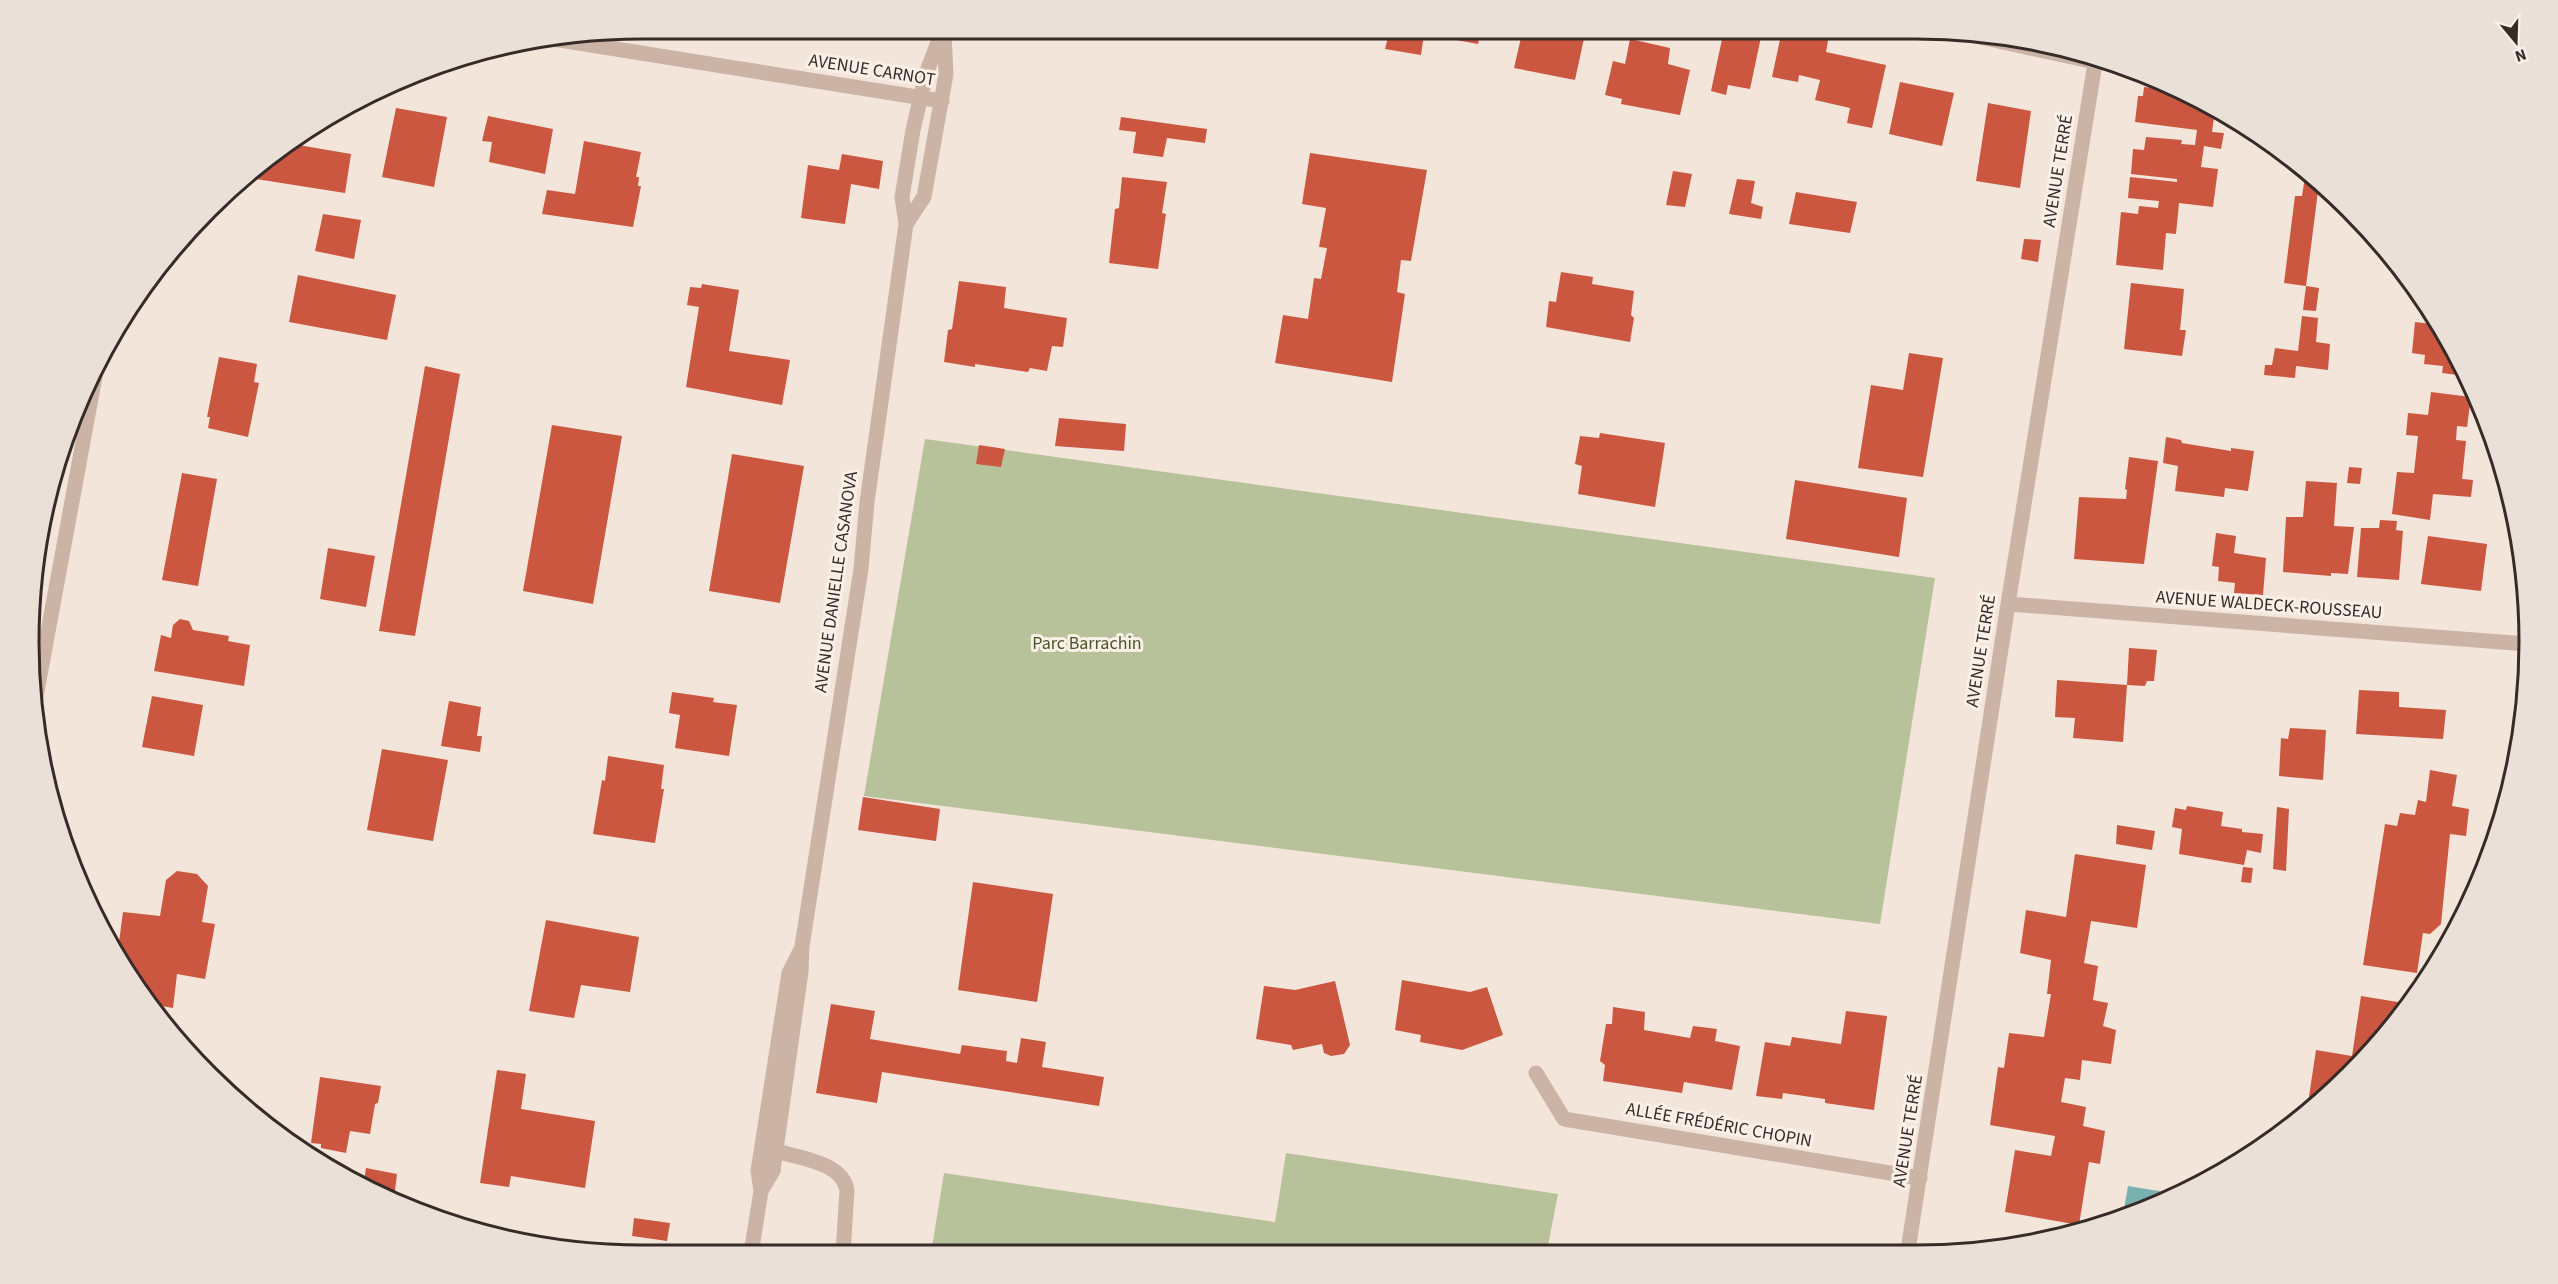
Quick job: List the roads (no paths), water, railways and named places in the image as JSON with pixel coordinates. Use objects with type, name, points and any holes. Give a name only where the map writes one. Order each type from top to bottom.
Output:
[{"type":"street","name":"AVENUE DANIELLE CASANOVA","points":[[761,1191],[773,1171],[801,972],[802,946],[861,569],[867,501],[906,224],[902,197],[920,98],[939,39]]},
{"type":"street","name":"AVENUE DANIELLE CASANOVA","points":[[906,224],[924,197],[946,74],[944,39]]},
{"type":"street","name":"AVENUE CARNOT","points":[[576,43],[942,100]]},
{"type":"street","name":"AVENUE TERRÉ","points":[[1909,1245],[2008,604],[2095,67]]},
{"type":"street","points":[[40,676],[91,397]]},
{"type":"street","name":"AVENUE WALDECK-ROUSSEAU","points":[[2008,604],[2519,643]]},
{"type":"street","name":"AVENUE DANIELLE CASANOVA","points":[[752,1245],[761,1191],[758,1171],[789,973],[802,946]]},
{"type":"street","name":"ALLÉE FRÉDÉRIC CHOPIN","points":[[1536,1073],[1564,1119],[1920,1178]]},
{"type":"street","points":[[776,1151],[834,1169],[845,1179],[847,1190],[844,1245]]},
{"type":"water","points":[[2128,1186],[2163,1192],[2147,1199],[2124,1208]]},
{"type":"park label","name":"Parc Barrachin","points":[[1087,643]]}]
